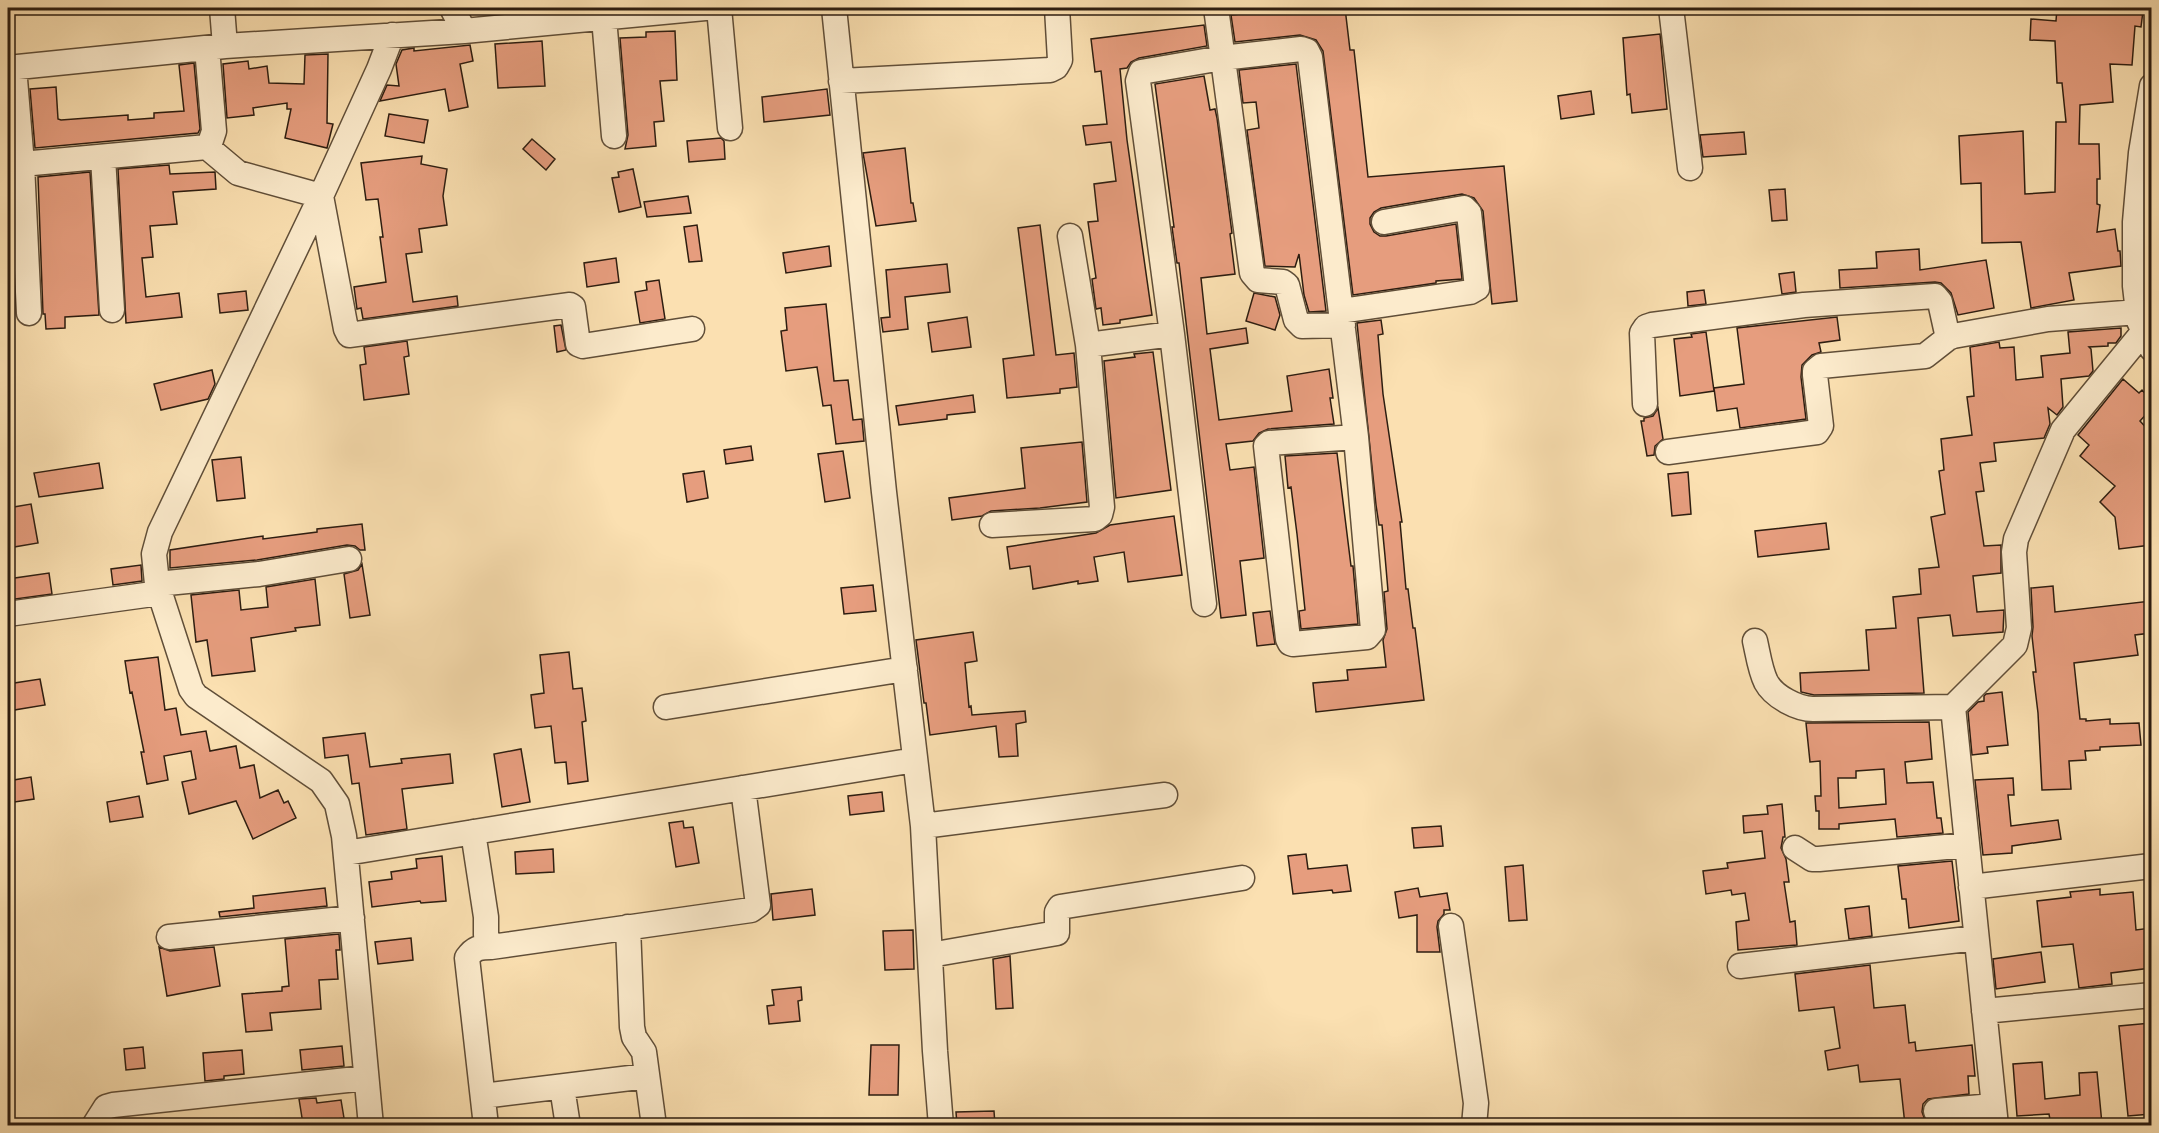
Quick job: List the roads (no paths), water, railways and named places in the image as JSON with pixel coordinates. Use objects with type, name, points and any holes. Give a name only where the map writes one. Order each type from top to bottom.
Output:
[{"type":"street","points":[[207,147],[214,131],[216,47],[222,8]]},
{"type":"street","points":[[452,8],[464,31]]},
{"type":"street","points":[[29,313],[22,164],[11,68],[216,47],[464,31],[705,8]]},
{"type":"street","points":[[719,8],[730,128]]},
{"type":"street","points":[[834,8],[923,826],[941,1125]]},
{"type":"street","points":[[841,81],[1050,70],[1056,67],[1060,60],[1057,8]]},
{"type":"street","points":[[1216,8],[1252,273],[1258,280],[1283,282],[1287,285],[1296,320],[1302,326],[1477,288],[1469,213],[1464,208],[1384,222]]},
{"type":"street","points":[[1671,8],[1690,168]]},
{"type":"street","points":[[604,18],[614,136]]},
{"type":"street","points":[[371,1125],[346,853],[337,804],[321,781],[196,696],[191,689],[159,589],[154,554],[160,532],[321,196],[379,69],[392,35]]},
{"type":"street","points":[[1204,604],[1138,76],[1141,72],[1222,58],[1300,49],[1307,51],[1310,57],[1356,437],[1373,630],[1367,637],[1293,644],[1288,639],[1266,446],[1269,443],[1356,437]]},
{"type":"street","points":[[2144,331],[2135,286],[2135,222],[2141,153],[2151,86]]},
{"type":"street","points":[[22,164],[207,147],[238,173],[321,196]]},
{"type":"street","points":[[103,157],[112,310]]},
{"type":"street","points":[[321,196],[346,330],[349,335],[570,305],[573,307],[580,346],[692,329]]},
{"type":"street","points":[[992,525],[1095,519],[1102,507],[1088,345],[1070,236]]},
{"type":"street","points":[[1645,404],[1642,333],[1646,327],[1652,325],[1804,305],[1935,296],[1940,302],[1948,338]]},
{"type":"street","points":[[1668,452],[1813,433],[1821,426],[1815,375],[1821,366],[1925,356],[1948,338],[2048,319],[2144,331]]},
{"type":"street","points":[[1755,641],[1766,683],[1772,690],[1799,708],[1813,710],[1953,707],[2015,645],[2019,628],[2014,552],[2016,539],[2063,430],[2144,331]]},
{"type":"street","points":[[1088,345],[1172,334]]},
{"type":"street","points":[[8,614],[350,559]]},
{"type":"street","points":[[666,707],[905,669]]},
{"type":"street","points":[[1936,1111],[1995,1116],[1953,707]]},
{"type":"street","points":[[346,853],[915,760]]},
{"type":"street","points":[[486,1125],[467,958],[473,950],[480,947],[751,910],[758,905],[743,788]]},
{"type":"street","points":[[923,826],[1165,795]]},
{"type":"street","points":[[473,832],[486,917],[486,935],[491,946]]},
{"type":"street","points":[[1795,848],[1812,858],[1820,859],[1967,845]]},
{"type":"street","points":[[1971,887],[2151,866]]},
{"type":"street","points":[[930,956],[1050,936],[1057,933],[1057,912],[1060,907],[1242,878]]},
{"type":"street","points":[[169,937],[352,918]]},
{"type":"street","points":[[1451,926],[1475,1116]]},
{"type":"street","points":[[628,927],[632,1027],[634,1037],[644,1052],[654,1125]]},
{"type":"street","points":[[1740,966],[1976,938]]},
{"type":"street","points":[[1984,1011],[2151,995]]},
{"type":"street","points":[[483,1096],[647,1076]]},
{"type":"street","points":[[94,1125],[106,1107],[113,1105],[366,1078]]},
{"type":"street","points":[[562,1087],[568,1125]]}]
